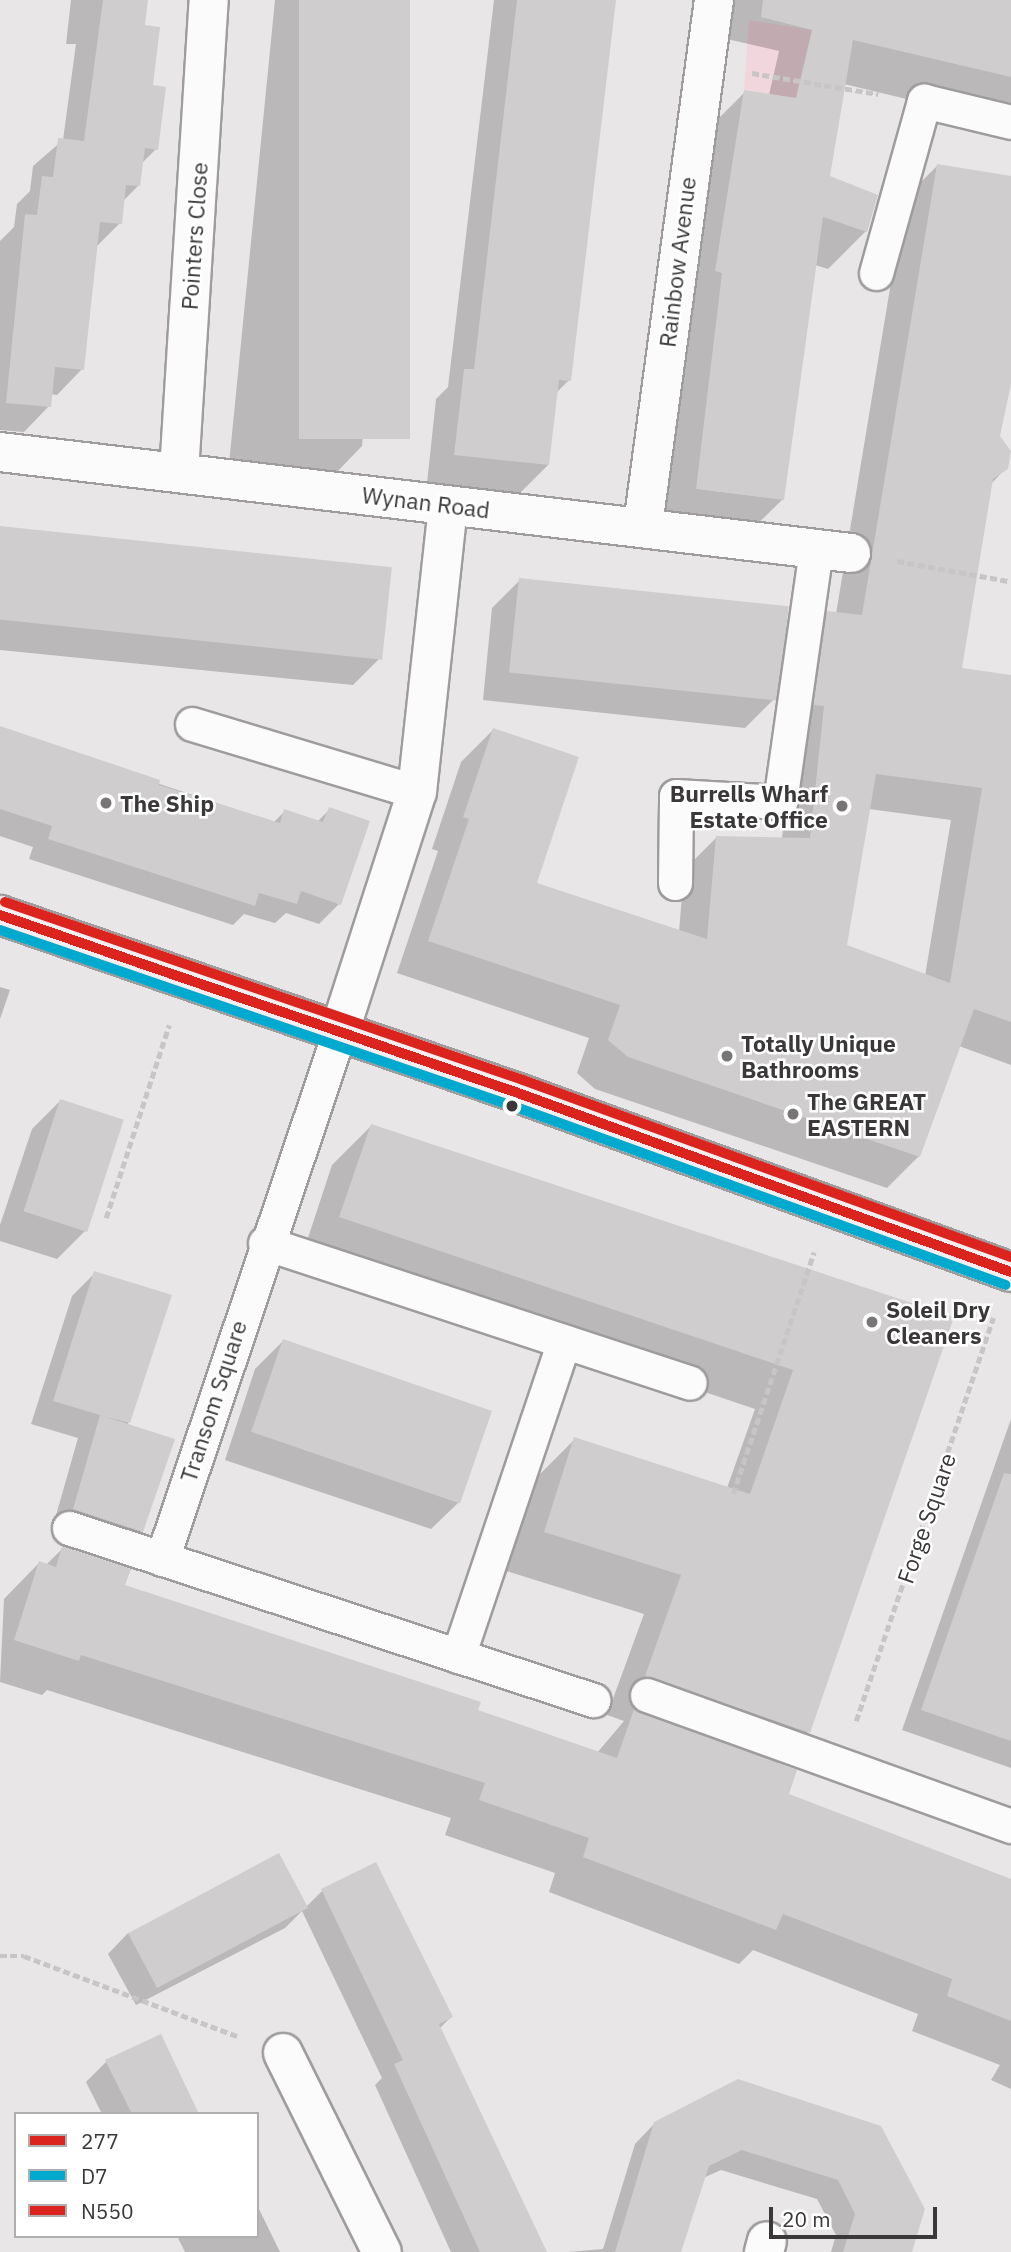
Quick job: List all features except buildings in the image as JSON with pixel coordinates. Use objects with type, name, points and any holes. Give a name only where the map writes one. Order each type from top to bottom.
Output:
[{"type":"main road","points":[[0,915],[340,1030],[830,1204],[1010,1272]]},
{"type":"street","name":"Pointers Close","points":[[179,472],[209,0]]},
{"type":"street","name":"Rainbow Avenue","points":[[643,525],[713,0]]},
{"type":"street","name":"Wynan Road","points":[[0,452],[448,506],[643,525],[834,550]]},
{"type":"street","points":[[340,1030],[417,792],[448,506]]},
{"type":"street","points":[[283,2053],[382,2252]]},
{"type":"lane","points":[[876,273],[924,101],[1011,122]]},
{"type":"lane","points":[[675,883],[676,796],[780,802],[834,550]]},
{"type":"lane","points":[[192,724],[417,792]]},
{"type":"lane","name":"Transom Square","points":[[162,1559],[265,1243],[340,1030]]},
{"type":"lane","points":[[265,1243],[690,1383]]},
{"type":"lane","points":[[458,1656],[564,1341]]},
{"type":"lane","points":[[69,1528],[593,1700]]},
{"type":"lane","points":[[647,1695],[1011,1826]]},
{"type":"path","points":[[742,72],[924,101]]},
{"type":"path","points":[[834,550],[1007,580]]},
{"type":"path","points":[[106,1217],[184,977]]},
{"type":"path","points":[[733,1494],[830,1204]]},
{"type":"path","name":"Forge Square","points":[[841,1765],[1010,1272]]},
{"type":"path","points":[[0,1956],[24,1956],[283,2053]]},
{"type":"shaded area","points":[[749,20],[812,30],[842,105],[744,90]]},
{"type":"transit line","name":"N550","points":[[5,902],[523,1080],[1011,1257]]},
{"type":"transit line","name":"277","points":[[0,915],[518,1093],[1011,1272]]},
{"type":"transit line","name":"D7","points":[[0,930],[513,1106],[1006,1285]]},
{"type":"place","name":"The Ship","points":[[106,803]]},
{"type":"place","name":"Burrells Wharf Estate Office","points":[[842,806]]},
{"type":"place","name":"Totally Unique Bathrooms","points":[[727,1056]]},
{"type":"place","name":"The GREAT EASTERN","points":[[793,1114]]},
{"type":"place","name":"Soleil Dry Cleaners","points":[[872,1322]]}]
